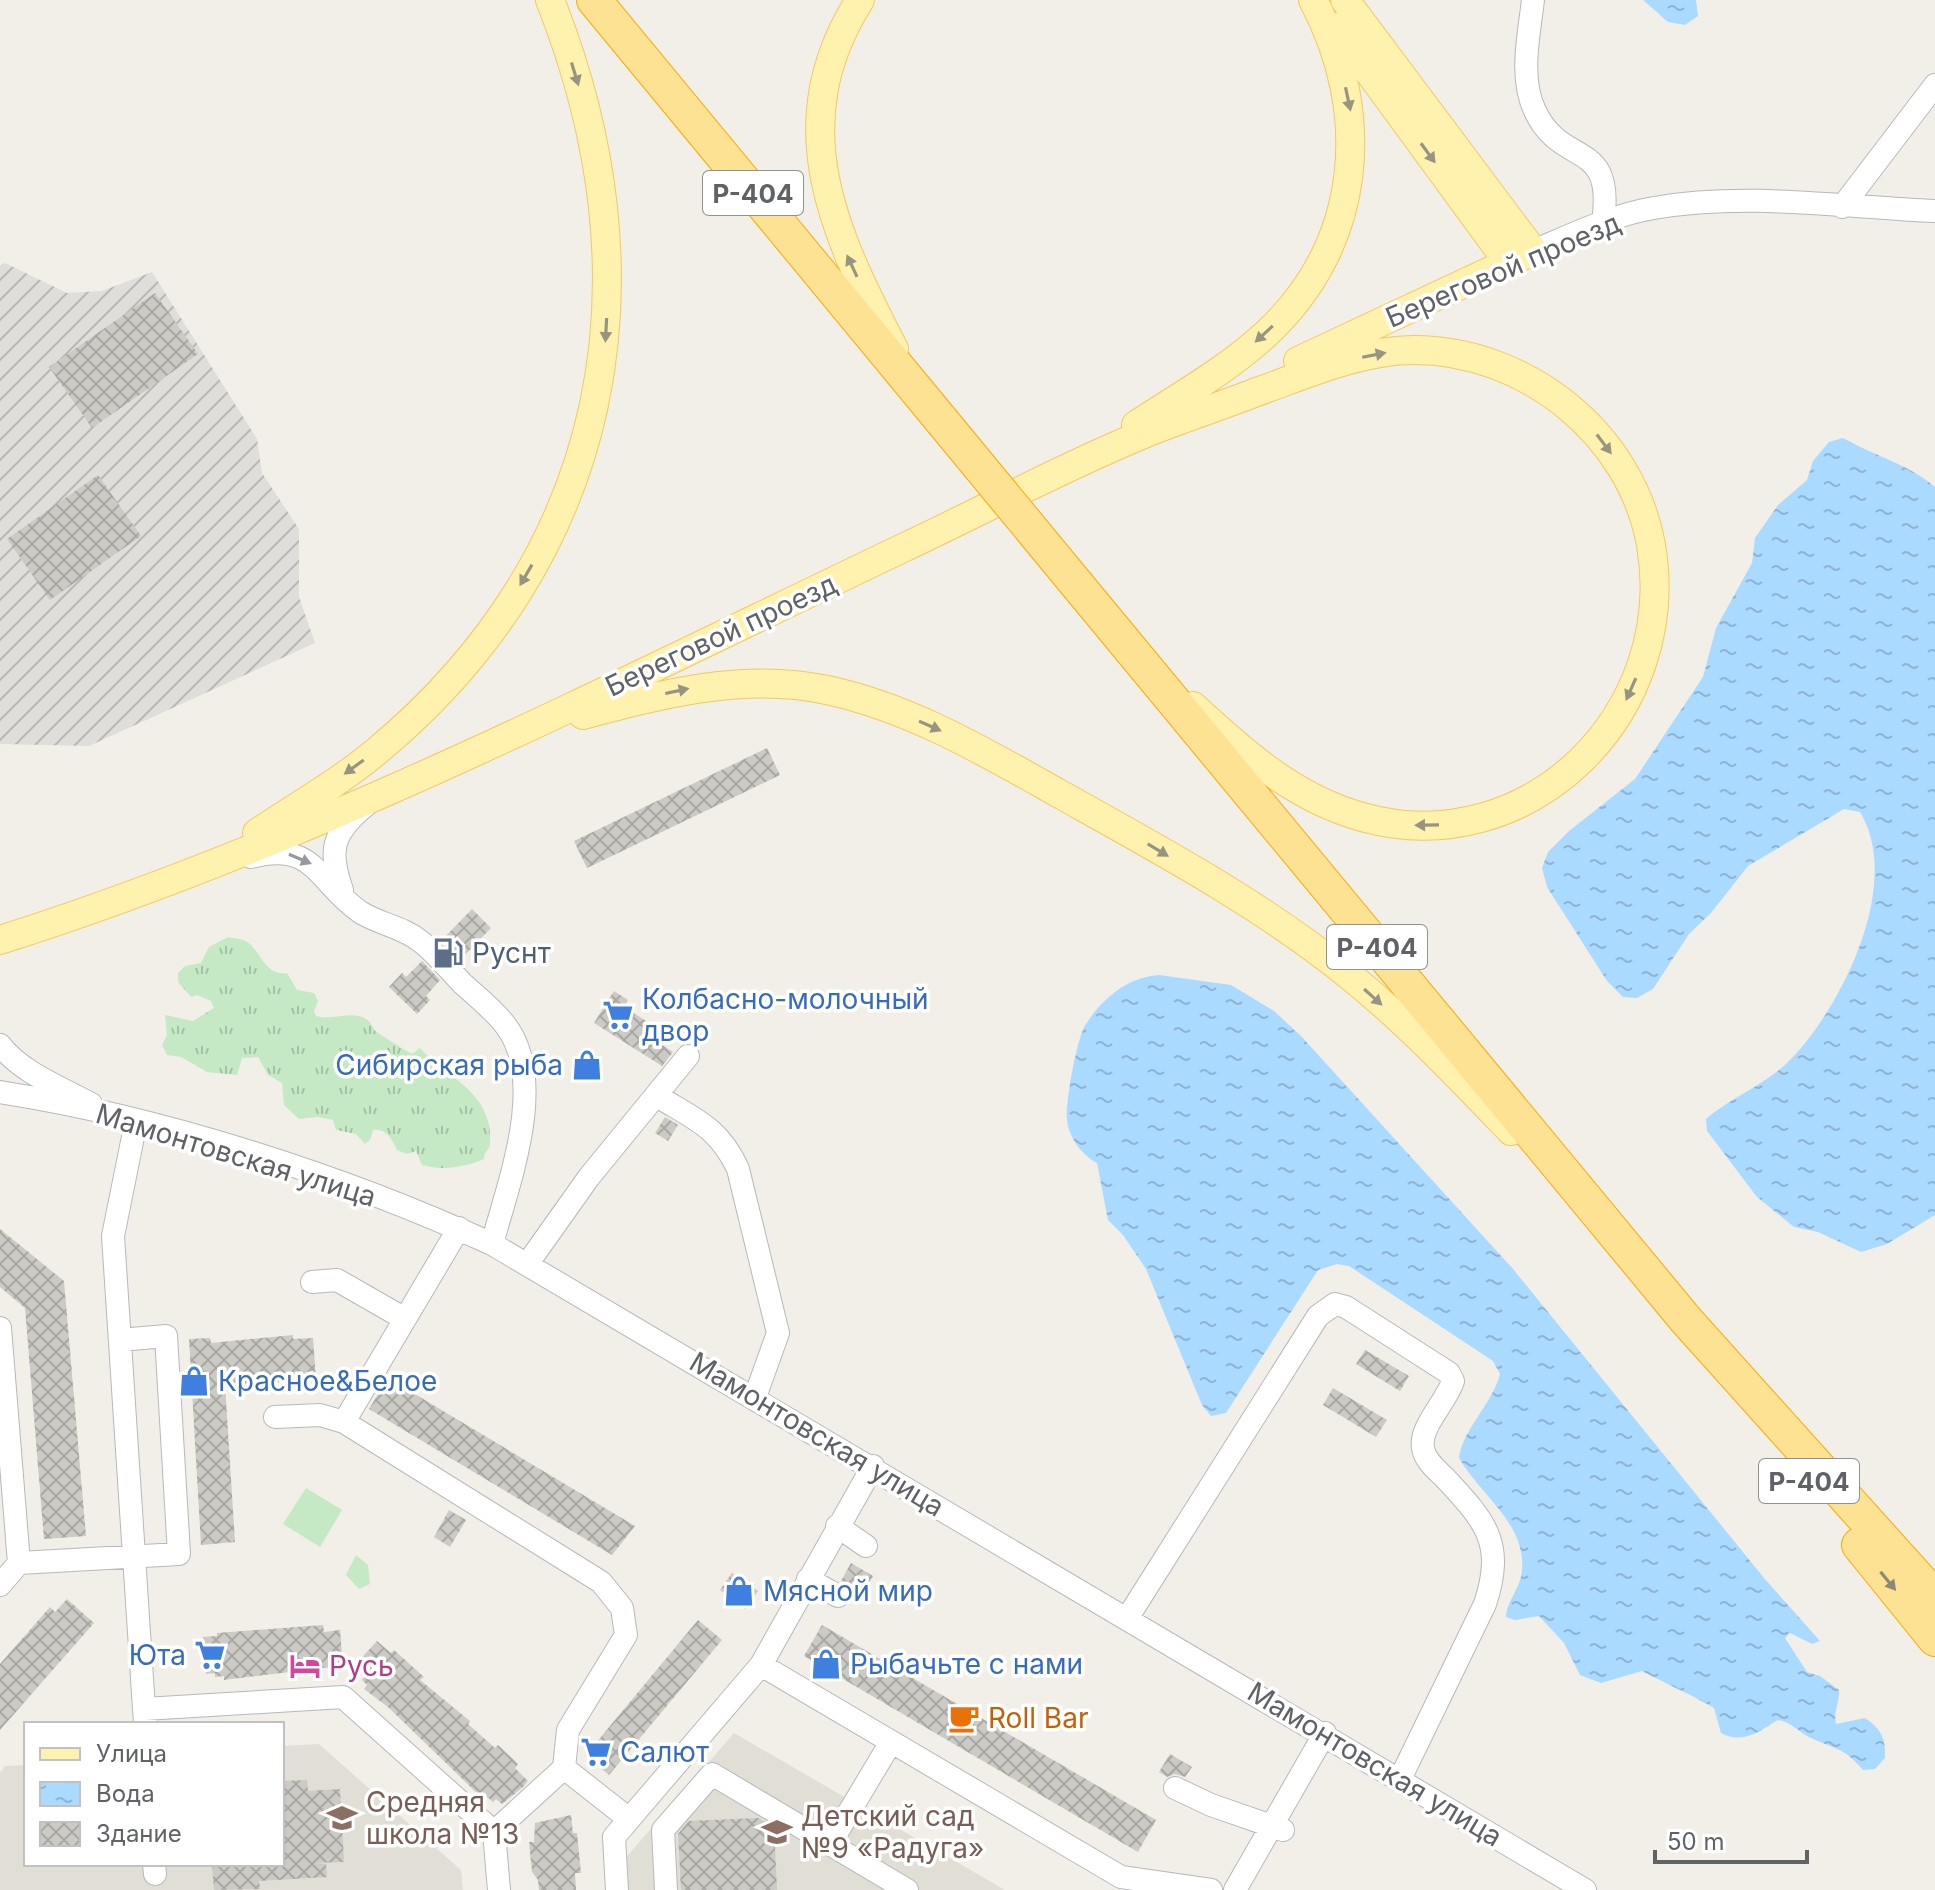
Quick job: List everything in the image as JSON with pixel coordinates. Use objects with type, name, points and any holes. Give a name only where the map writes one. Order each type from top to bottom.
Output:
[{"type":"highway","name":"Р-404","points":[[594,0],[1686,1320],[1935,1639]]},
{"type":"highway","name":"Р-404","points":[[1686,1320],[1935,1597]]},
{"type":"main road","points":[[0,940],[199,871],[377,751],[447,681],[498,619],[529,570],[577,469],[600,387],[606,336],[608,242],[598,163],[585,110],[550,0]]},
{"type":"main road","points":[[860,0],[830,61],[822,99],[822,174],[832,217],[850,263],[912,385]]},
{"type":"main road","points":[[1314,0],[1520,257]]},
{"type":"main road","points":[[1061,473],[1221,370],[1266,334],[1315,274],[1332,237],[1347,190],[1351,108],[1341,68],[1314,0]]},
{"type":"main road","points":[[1345,0],[1520,257]]},
{"type":"main road","name":"Береговой проезд","points":[[1142,435],[1520,257]]},
{"type":"main road","points":[[1061,473],[1142,435],[1320,369],[1372,354],[1438,351],[1491,361],[1547,390],[1571,409],[1600,438],[1622,469],[1640,504],[1651,545],[1654,581],[1651,621],[1642,665],[1629,694],[1592,752],[1566,777],[1523,802],[1455,825],[1409,826],[1364,818],[1307,795],[1280,780],[1235,744],[1123,639]]},
{"type":"main road","name":"Береговой проезд","points":[[199,871],[520,731],[1061,473]]},
{"type":"main road","points":[[520,731],[685,688],[761,684],[825,689],[895,710],[967,742],[1254,907],[1350,976],[1435,1052],[1632,1255]]},
{"type":"street","points":[[1533,0],[1526,56],[1533,108],[1545,129],[1559,142],[1595,163],[1604,180],[1607,196],[1603,222]]},
{"type":"street","points":[[1842,207],[1935,85]]},
{"type":"street","name":"Береговой проезд","points":[[1520,257],[1603,222],[1651,208],[1692,203],[1935,211]]},
{"type":"street","points":[[345,899],[335,869],[337,838],[346,821],[379,795]]},
{"type":"street","points":[[199,871],[275,851],[301,857],[319,868],[345,899],[372,919],[419,939],[507,1027],[520,1053],[526,1089],[519,1141],[492,1244]]},
{"type":"street","points":[[0,958],[11,944],[39,927]]},
{"type":"street","points":[[0,1045],[9,1057],[30,1071],[113,1116]]},
{"type":"street","points":[[528,1263],[589,1177],[688,1056]]},
{"type":"street","name":"Мамонтовская улица","points":[[0,1092],[136,1122],[342,1183],[492,1244],[1325,1733],[1585,1890]]},
{"type":"street","points":[[657,1096],[712,1130],[727,1144],[738,1169],[778,1333],[755,1397]]},
{"type":"street","points":[[136,1122],[113,1236],[144,1717],[343,1697],[494,1832],[499,1890]]},
{"type":"street","points":[[344,1422],[459,1228]]},
{"type":"street","points":[[312,1282],[337,1280],[405,1319]]},
{"type":"street","points":[[1128,1617],[1318,1316],[1335,1304],[1346,1307],[1449,1373],[1453,1381],[1450,1391],[1425,1433],[1422,1447],[1428,1461],[1478,1515],[1489,1532],[1495,1556],[1494,1575],[1485,1604],[1400,1779]]},
{"type":"street","points":[[0,1328],[19,1563],[0,1585]]},
{"type":"street","points":[[19,1563],[179,1554],[166,1330],[120,1340]]},
{"type":"street","points":[[275,1417],[320,1415],[344,1422],[601,1582],[622,1608],[626,1635],[568,1730],[564,1768],[494,1832]]},
{"type":"street","points":[[617,1890],[614,1837],[761,1665],[873,1466]]},
{"type":"street","points":[[837,1526],[866,1546]]},
{"type":"street","points":[[808,1579],[838,1596]]},
{"type":"street","points":[[761,1665],[1117,1883],[1211,1890]]},
{"type":"street","points":[[1235,1890],[1278,1826],[1325,1733]]},
{"type":"street","points":[[830,1844],[891,1742]]},
{"type":"street","points":[[564,1768],[629,1819]]},
{"type":"street","points":[[666,1890],[663,1830],[712,1774],[907,1890]]},
{"type":"street","points":[[1175,1788],[1211,1805],[1278,1826]]},
{"type":"shaded area","points":[[5,263],[67,293],[102,291],[152,272],[257,439],[262,473],[299,529],[299,597],[315,643],[89,746],[0,744],[0,265]]},
{"type":"shaded area","name":"Детский сад №9 «Радуга»","points":[[734,1733],[1005,1890],[624,1890],[622,1862]]},
{"type":"shaded area","name":"Средняя школа №13","points":[[319,1744],[461,1870],[463,1890],[0,1890],[0,1773],[5,1766],[24,1765],[24,1866],[284,1866],[284,1746]]},
{"type":"green space","points":[[228,937],[248,943],[270,969],[287,973],[297,990],[314,993],[318,1001],[314,1011],[316,1016],[364,1018],[375,1031],[412,1054],[420,1048],[467,1088],[485,1111],[489,1126],[490,1146],[484,1159],[454,1167],[430,1167],[422,1165],[416,1151],[407,1154],[397,1150],[382,1131],[373,1130],[365,1144],[356,1134],[336,1130],[333,1120],[318,1117],[299,1119],[284,1105],[282,1083],[268,1075],[258,1057],[242,1058],[237,1075],[207,1072],[181,1057],[167,1055],[162,1045],[167,1035],[165,1015],[193,1021],[214,1008],[211,1001],[197,995],[191,997],[178,982],[178,973],[185,966],[201,963],[209,947]]},
{"type":"green space","points":[[306,1488],[342,1510],[320,1547],[283,1524]]},
{"type":"green space","points":[[356,1555],[368,1565],[370,1584],[359,1589],[346,1575]]},
{"type":"water","points":[[1643,0],[1696,0],[1698,16],[1685,25],[1668,22]]},
{"type":"water","points":[[1843,438],[1903,466],[1935,487],[1935,1215],[1887,1244],[1861,1252],[1818,1232],[1794,1227],[1757,1197],[1707,1131],[1706,1119],[1791,1059],[1830,1008],[1847,976],[1871,907],[1875,873],[1872,841],[1860,812],[1844,809],[1748,866],[1711,913],[1689,934],[1653,989],[1637,998],[1623,997],[1607,981],[1547,887],[1542,868],[1548,852],[1569,831],[1635,779],[1703,677],[1716,628],[1752,563],[1755,538],[1778,505],[1807,480],[1813,461],[1829,442]]},
{"type":"water","points":[[1159,975],[1231,985],[1274,1011],[1301,1036],[1513,1269],[1764,1578],[1820,1641],[1812,1644],[1790,1633],[1785,1638],[1807,1672],[1820,1676],[1839,1690],[1836,1724],[1865,1718],[1879,1730],[1885,1745],[1885,1758],[1875,1769],[1863,1770],[1843,1752],[1778,1720],[1744,1737],[1721,1733],[1714,1708],[1642,1671],[1601,1683],[1580,1675],[1564,1643],[1539,1616],[1515,1620],[1506,1617],[1522,1570],[1517,1538],[1500,1510],[1459,1458],[1466,1437],[1491,1396],[1500,1374],[1493,1361],[1349,1266],[1337,1264],[1318,1270],[1226,1413],[1211,1416],[1202,1405],[1146,1269],[1123,1235],[1108,1220],[1097,1163],[1077,1145],[1067,1120],[1072,1070],[1086,1024],[1117,990],[1137,980]]},
{"type":"building","points":[[155,293],[198,354],[92,428],[49,367]]},
{"type":"building","points":[[98,475],[141,536],[50,600],[7,539]]},
{"type":"building","points":[[767,748],[780,775],[587,868],[574,841]]},
{"type":"building","points":[[472,909],[491,928],[460,960],[441,941]]},
{"type":"building","points":[[422,961],[440,980],[426,996],[430,1000],[417,1014],[389,987],[402,973],[406,977]]},
{"type":"building","name":"Колбасно-молочный двор","points":[[614,991],[628,1000],[624,1007],[654,1026],[648,1036],[673,1052],[662,1066],[594,1023]]},
{"type":"building","name":"Сибирская рыба","points":[[582,1052],[602,1062],[593,1079],[573,1069]]},
{"type":"building","points":[[665,1117],[678,1125],[668,1141],[655,1133]]},
{"type":"building","points":[[0,1229],[64,1281],[86,1536],[44,1539],[25,1308],[0,1287]]},
{"type":"building","points":[[293,1335],[293,1339],[313,1338],[316,1380],[225,1385],[235,1542],[201,1545],[192,1391],[186,1391],[185,1372],[191,1372],[189,1339],[210,1338],[211,1343]]},
{"type":"building","points":[[1365,1350],[1409,1376],[1400,1391],[1356,1364]]},
{"type":"building","points":[[388,1378],[635,1526],[612,1555],[369,1409]]},
{"type":"building","points":[[1333,1388],[1387,1420],[1376,1437],[1323,1405]]},
{"type":"building","points":[[449,1510],[466,1520],[450,1547],[434,1537]]},
{"type":"building","points":[[851,1563],[873,1576],[859,1601],[841,1581]]},
{"type":"building","name":"Мясной мир","points":[[732,1573],[758,1591],[745,1609],[720,1590]]},
{"type":"building","points":[[67,1599],[94,1623],[0,1730],[0,1664],[50,1607],[55,1612]]},
{"type":"building","points":[[698,1620],[722,1640],[609,1775],[586,1755]]},
{"type":"building","points":[[323,1625],[324,1632],[340,1630],[343,1667],[320,1668],[320,1673],[290,1676],[290,1672],[224,1680],[224,1676],[215,1677],[215,1673],[206,1674],[203,1637],[217,1636],[217,1633]]},
{"type":"building","points":[[822,1625],[1156,1820],[1138,1852],[804,1656]]},
{"type":"building","points":[[377,1641],[391,1653],[394,1650],[424,1677],[420,1680],[470,1721],[468,1724],[495,1748],[498,1745],[518,1764],[515,1768],[528,1781],[523,1787],[502,1804],[496,1799],[493,1802],[485,1795],[482,1798],[388,1707],[364,1689],[367,1685],[362,1680],[372,1665],[354,1666]]},
{"type":"building","points":[[1170,1754],[1192,1767],[1185,1777],[1175,1774],[1167,1777],[1159,1772]]},
{"type":"building","points":[[307,1780],[308,1791],[340,1789],[344,1862],[315,1863],[326,1864],[327,1877],[259,1881],[260,1889],[214,1890],[212,1866],[284,1866],[284,1781]]},
{"type":"building","points":[[571,1815],[573,1833],[577,1833],[581,1873],[575,1873],[576,1890],[539,1890],[538,1880],[532,1872],[529,1842],[534,1842],[535,1823]]},
{"type":"building","points":[[758,1818],[774,1827],[777,1890],[681,1890],[678,1834],[689,1821]]},
{"type":"place","name":"Руснт","points":[[448,953]]},
{"type":"place","name":"Колбасно-молочный двор","points":[[618,1015]]},
{"type":"place","name":"Сибирская рыба","points":[[587,1065]]},
{"type":"place","name":"Красное&Белое","points":[[194,1381]]},
{"type":"place","name":"Мясной мир","points":[[739,1591]]},
{"type":"place","name":"Юта","points":[[210,1655]]},
{"type":"place","name":"Рыбачьте с нами","points":[[826,1664]]},
{"type":"place","name":"Русь","points":[[305,1666]]},
{"type":"place","name":"Roll Bar","points":[[964,1718]]},
{"type":"place","name":"Салют","points":[[596,1752]]},
{"type":"place","name":"Средняя школа №13","points":[[342,1818]]},
{"type":"place","name":"Детский сад №9 «Радуга»","points":[[777,1832]]}]
